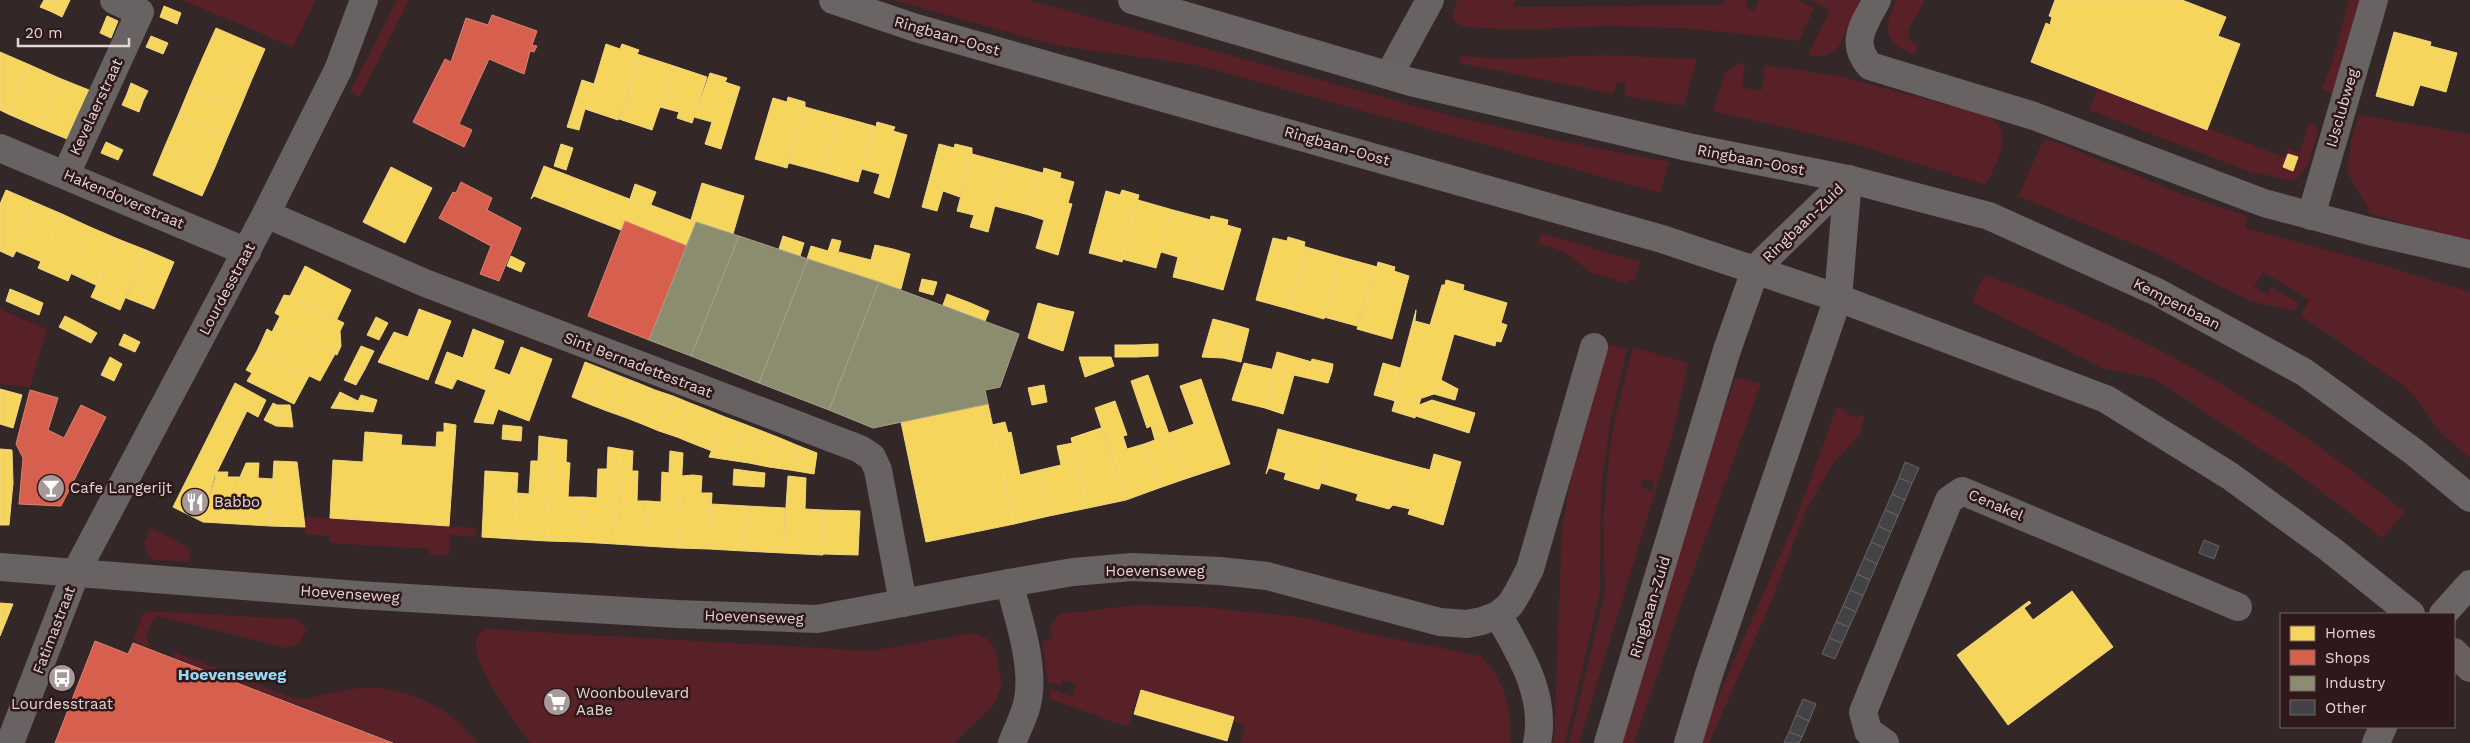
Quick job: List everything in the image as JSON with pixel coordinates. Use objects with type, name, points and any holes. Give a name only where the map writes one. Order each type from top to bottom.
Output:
[{"type":"highway","points":[[2455,653],[2470,668]]},
{"type":"main road","name":"Ringbaan-Oost","points":[[833,0],[916,28],[1631,229],[1756,268],[1838,298]]},
{"type":"main road","name":"Ringbaan-Oost","points":[[1132,0],[1389,75],[1688,147],[1848,179]]},
{"type":"main road","name":"Ringbaan-Zuid","points":[[1608,743],[1727,350],[1756,268],[1848,179]]},
{"type":"main road","name":"Ringbaan-Zuid","points":[[1688,743],[1838,298],[1848,179]]},
{"type":"main road","name":"Kempenbaan","points":[[1848,179],[1988,216],[2157,292],[2304,372],[2414,452],[2470,498]]},
{"type":"main road","points":[[1838,298],[2106,399],[2230,476],[2330,549],[2410,613]]},
{"type":"main road","points":[[2444,613],[2470,584]]},
{"type":"main road","points":[[2455,614],[2470,605]]},
{"type":"street","name":"Kevelaerstraat","points":[[66,174],[140,12],[114,0]]},
{"type":"street","name":"Lourdesstraat","points":[[76,572],[247,252],[338,70],[364,0]]},
{"type":"street","points":[[1389,75],[1430,0]]},
{"type":"street","points":[[1877,0],[1865,22],[1858,42],[1862,57],[1870,66],[2034,116],[2264,203],[2470,254]]},
{"type":"street","name":"IJsclubweg","points":[[2311,216],[2374,0]]},
{"type":"street","name":"Hakendoverstraat","points":[[1,150],[66,174],[247,252]]},
{"type":"street","name":"Sint Bernadettestraat","points":[[266,214],[425,283],[860,449],[872,457],[878,470],[903,603]]},
{"type":"street","points":[[1537,743],[1538,716],[1536,695],[1524,658],[1498,615],[1510,605],[1530,569],[1594,347]]},
{"type":"street","name":"Cenakel","points":[[1885,743],[1868,731],[1863,712],[1949,500],[1962,491],[2238,608]]},
{"type":"street","name":"Hoevenseweg","points":[[0,567],[358,595],[760,618],[817,619],[1073,572],[1132,567],[1220,571],[1267,576],[1440,622],[1467,624],[1498,615]]},
{"type":"street","name":"Fatimastraat","points":[[10,743],[76,572]]},
{"type":"street","points":[[1009,583],[1029,667],[1028,702],[1012,743]]},
{"type":"street","points":[[2376,743],[2383,728]]},
{"type":"shaded area","points":[[182,0],[316,0],[293,47]]},
{"type":"shaded area","points":[[397,0],[409,0],[360,97],[350,92]]},
{"type":"shaded area","points":[[893,0],[1028,0],[1448,115],[1556,140],[1669,162],[1660,193],[1197,65],[1054,45]]},
{"type":"shaded area","points":[[1458,0],[1516,0],[1513,7],[1721,5],[1725,0],[1748,0],[1745,7],[1754,11],[1759,0],[1797,0],[1814,8],[1799,41],[1678,28],[1605,26],[1513,30],[1469,27],[1460,25],[1454,20],[1453,14]]},
{"type":"shaded area","points":[[1809,0],[1862,0],[1839,46],[1829,54],[1821,56],[1808,55],[1830,10]]},
{"type":"shaded area","points":[[1897,0],[1925,0],[1908,30],[1910,41],[1918,45],[1915,55],[1897,45],[1888,34],[1889,19]]},
{"type":"shaded area","points":[[2349,0],[2363,0],[2333,93],[2322,89],[2332,63]]},
{"type":"shaded area","points":[[1606,55],[1697,59],[1684,106],[1624,96],[1626,83],[1617,82],[1614,94],[1459,63],[1461,56],[1505,59]]},
{"type":"shaded area","points":[[1745,63],[1742,88],[1762,90],[1765,65],[1843,77],[1985,115],[1995,121],[2000,129],[2002,147],[1999,156],[1986,185],[1851,143],[1713,111],[1725,73],[1738,64]]},
{"type":"shaded area","points":[[2098,87],[2284,157],[2288,148],[2299,153],[2310,122],[2318,130],[2309,163],[2295,181],[2250,172],[2089,110]],"holes":[[[2288,154],[2298,158],[2293,170],[2283,167]]]},
{"type":"shaded area","points":[[2359,115],[2470,134],[2470,244],[2369,213],[2347,172],[2352,137]]},
{"type":"shaded area","points":[[2043,140],[2056,142],[2184,195],[2247,216],[2245,228],[2383,265],[2470,292],[2470,458],[2441,433],[2409,390],[2303,317],[2301,315],[2309,300],[2263,272],[2254,287],[2267,294],[2271,287],[2299,303],[2295,311],[2249,301],[2155,253],[2018,196]]},
{"type":"shaded area","points":[[1541,233],[1640,262],[1635,281],[1627,279],[1626,283],[1592,273],[1564,252],[1538,243]]},
{"type":"shaded area","points":[[1984,275],[2041,296],[2097,320],[2205,375],[2308,439],[2405,512],[2382,538],[2293,470],[2155,379],[2102,368],[1972,302]]},
{"type":"shaded area","points":[[0,309],[46,329],[49,322],[30,387],[0,384]]},
{"type":"shaded area","points":[[1609,344],[1627,349],[1611,419],[1601,488],[1600,592],[1565,743],[1554,743],[1562,528],[1572,472]]},
{"type":"shaded area","points":[[1633,347],[1688,363],[1674,429],[1579,743],[1569,743],[1605,592],[1603,523],[1609,455],[1615,418]],"holes":[[[1642,479],[1654,482],[1652,491],[1640,487]]]},
{"type":"shaded area","points":[[1736,377],[1761,384],[1680,608],[1634,743],[1620,743],[1697,487]]},
{"type":"shaded area","points":[[1837,407],[1848,410],[1847,414],[1859,417],[1860,414],[1864,416],[1861,434],[1834,462],[1806,510],[1769,607],[1709,743],[1698,743],[1795,521]]},
{"type":"shaded area","points":[[304,517],[476,528],[475,537],[449,535],[449,555],[430,555],[430,549],[329,543],[329,536],[305,534]]},
{"type":"shaded area","points":[[151,528],[190,548],[189,562],[156,560],[148,556],[144,542]]},
{"type":"shaded area","points":[[1137,605],[1202,607],[1307,618],[1360,632],[1481,656],[1496,675],[1505,696],[1510,719],[1510,743],[1241,743],[1245,725],[1138,693],[1128,727],[1050,699],[1050,688],[1072,697],[1076,684],[1063,680],[1061,686],[1048,682],[1042,641],[1052,640],[1050,626],[1059,614]]},
{"type":"shaded area","points":[[149,611],[294,619],[302,622],[306,631],[298,645],[287,648],[157,616],[151,623],[146,639],[150,644],[148,647],[133,641],[143,614]]},
{"type":"shaded area","points":[[488,629],[871,651],[973,633],[986,638],[995,648],[1002,686],[994,704],[954,743],[530,743],[493,689],[478,656],[476,643],[479,633]]},
{"type":"shaded area","points":[[175,652],[296,699],[364,688],[401,692],[425,701],[445,712],[479,743],[396,743],[173,657]]},
{"type":"building: Homes","points":[[44,0],[57,0],[52,12],[40,7]]},
{"type":"building: Homes","points":[[57,0],[70,0],[62,17],[52,12]]},
{"type":"building: Homes","points":[[2055,0],[2182,0],[2226,17],[2218,36],[2240,44],[2207,130],[2031,62],[2046,23],[2050,25],[2052,17],[2049,16]]},
{"type":"building: Homes","points":[[164,6],[181,13],[177,24],[160,17]]},
{"type":"building: Homes","points":[[107,16],[118,21],[111,38],[100,33]]},
{"type":"building: Homes","points":[[216,28],[265,49],[252,79],[203,57]]},
{"type":"building: Homes","points":[[2394,32],[2431,42],[2430,46],[2457,53],[2446,92],[2420,85],[2413,106],[2376,96]]},
{"type":"building: Homes","points":[[151,36],[168,43],[163,54],[146,47]]},
{"type":"building: Homes","points":[[606,44],[620,49],[622,44],[639,50],[637,54],[640,55],[618,120],[585,109],[579,130],[567,127],[582,80],[594,84]]},
{"type":"building: Homes","points":[[0,52],[30,65],[8,114],[0,110]]},
{"type":"building: Homes","points":[[640,55],[674,66],[652,130],[619,119]]},
{"type":"building: Homes","points":[[203,57],[252,79],[240,108],[190,87]]},
{"type":"building: Homes","points":[[30,65],[59,78],[38,127],[8,114]]},
{"type":"building: Homes","points":[[674,66],[707,77],[692,123],[677,118],[679,112],[660,107]]},
{"type":"building: Homes","points":[[710,73],[727,78],[725,82],[740,87],[721,149],[705,144],[712,122],[694,117]]},
{"type":"building: Homes","points":[[59,78],[89,90],[67,139],[38,127]]},
{"type":"building: Homes","points":[[131,83],[148,91],[143,101],[127,94]]},
{"type":"building: Homes","points":[[190,87],[240,108],[227,138],[178,116]]},
{"type":"building: Homes","points":[[127,94],[143,101],[139,112],[122,105]]},
{"type":"building: Homes","points":[[788,97],[805,102],[805,107],[787,168],[755,159],[773,98],[787,102]]},
{"type":"building: Homes","points":[[805,107],[838,116],[823,172],[789,163]]},
{"type":"building: Homes","points":[[178,116],[227,138],[215,167],[165,146]]},
{"type":"building: Homes","points":[[838,116],[874,126],[858,182],[823,172]]},
{"type":"building: Homes","points":[[877,122],[895,127],[893,131],[907,135],[889,198],[874,193],[880,174],[862,169],[874,126],[876,127]]},
{"type":"building: Homes","points":[[106,142],[123,150],[118,160],[101,153]]},
{"type":"building: Homes","points":[[561,144],[573,148],[566,170],[554,166]]},
{"type":"building: Homes","points":[[939,144],[954,148],[955,144],[972,148],[972,154],[960,197],[943,191],[937,211],[922,207]]},
{"type":"building: Homes","points":[[165,146],[215,167],[202,196],[153,175]]},
{"type":"building: Homes","points":[[972,154],[1006,163],[988,232],[970,227],[974,215],[957,211]]},
{"type":"building: Homes","points":[[2288,154],[2298,157],[2293,171],[2283,167]]},
{"type":"building: Homes","points":[[1006,163],[1039,172],[1029,215],[995,206]]},
{"type":"building: Homes","points":[[544,166],[650,207],[651,205],[696,222],[687,246],[625,221],[621,230],[534,196],[531,199]]},
{"type":"building: Homes","points":[[391,167],[432,188],[405,243],[363,222]]},
{"type":"building: Homes","points":[[1044,168],[1061,173],[1060,178],[1074,182],[1068,203],[1072,204],[1058,255],[1036,248],[1044,220],[1029,215],[1039,172],[1043,173]]},
{"type":"building: Homes","points":[[702,183],[727,191],[716,228],[691,220]]},
{"type":"building: Homes","points":[[635,184],[656,192],[650,207],[630,199]]},
{"type":"building: Homes","points":[[6,190],[34,202],[14,250],[16,251],[13,257],[0,251],[0,204]]},
{"type":"building: Homes","points":[[1122,190],[1139,195],[1122,262],[1089,253],[1106,191],[1120,195]]},
{"type":"building: Homes","points":[[727,191],[744,196],[733,234],[716,228]]},
{"type":"building: Homes","points":[[1138,200],[1173,210],[1156,268],[1122,259]]},
{"type":"building: Homes","points":[[34,202],[62,214],[42,262],[14,250]]},
{"type":"building: Homes","points":[[1173,210],[1207,219],[1190,281],[1173,277],[1178,257],[1161,252]]},
{"type":"building: Homes","points":[[62,214],[90,227],[68,281],[38,268]]},
{"type":"building: Homes","points":[[1211,216],[1228,220],[1227,225],[1241,229],[1223,290],[1190,281],[1207,219],[1210,220]]},
{"type":"building: Homes","points":[[90,227],[118,239],[98,286],[70,273]]},
{"type":"building: Homes","points":[[783,236],[804,243],[800,256],[779,249]]},
{"type":"building: Homes","points":[[1288,237],[1305,242],[1304,246],[1306,247],[1289,309],[1256,300],[1273,238],[1287,241]]},
{"type":"building: Homes","points":[[118,239],[146,250],[120,310],[91,297]]},
{"type":"building: Homes","points":[[832,239],[841,241],[834,268],[807,259],[811,246],[828,251]]},
{"type":"building: Homes","points":[[875,245],[893,249],[883,284],[834,268],[839,252],[871,260]]},
{"type":"building: Homes","points":[[1306,247],[1341,257],[1324,319],[1289,309]]},
{"type":"building: Homes","points":[[893,249],[910,254],[901,289],[883,284]]},
{"type":"building: Homes","points":[[146,250],[174,262],[154,309],[126,298]]},
{"type":"building: Homes","points":[[511,256],[525,263],[521,272],[507,266]]},
{"type":"building: Homes","points":[[1341,257],[1374,266],[1357,326],[1324,317]]},
{"type":"building: Homes","points":[[1378,262],[1395,267],[1394,271],[1409,276],[1392,339],[1357,329],[1374,266],[1377,267]]},
{"type":"building: Homes","points":[[305,266],[351,290],[337,319],[290,296]]},
{"type":"building: Homes","points":[[922,279],[937,282],[933,295],[919,291]]},
{"type":"building: Homes","points":[[1446,280],[1464,285],[1463,290],[1507,303],[1501,323],[1507,325],[1501,342],[1496,341],[1495,346],[1454,334],[1441,380],[1458,389],[1455,400],[1434,394],[1404,404],[1392,400],[1416,310],[1415,321],[1430,325],[1442,285],[1445,285]]},
{"type":"building: Homes","points":[[10,289],[27,296],[22,308],[6,301]]},
{"type":"building: Homes","points":[[947,294],[968,302],[964,313],[943,305]]},
{"type":"building: Homes","points":[[284,295],[290,296],[344,323],[340,331],[341,346],[337,355],[276,324],[280,316],[275,313]]},
{"type":"building: Homes","points":[[27,296],[43,303],[39,315],[22,308]]},
{"type":"building: Homes","points":[[968,302],[989,311],[985,321],[964,313]]},
{"type":"building: Homes","points":[[1038,303],[1056,308],[1046,345],[1028,338]]},
{"type":"building: Homes","points":[[1056,308],[1074,312],[1063,351],[1046,345]]},
{"type":"building: Homes","points":[[419,309],[451,321],[428,380],[378,362],[394,332],[408,337]]},
{"type":"building: Homes","points":[[65,316],[81,324],[75,335],[59,327]]},
{"type":"building: Homes","points":[[376,317],[388,323],[379,340],[367,335]]},
{"type":"building: Homes","points":[[1213,319],[1232,324],[1223,358],[1202,357]]},
{"type":"building: Homes","points":[[81,324],[97,333],[91,343],[75,335]]},
{"type":"building: Homes","points":[[276,324],[335,354],[320,381],[257,351],[267,329],[272,332]]},
{"type":"building: Homes","points":[[1232,324],[1249,329],[1241,362],[1223,358]]},
{"type":"building: Homes","points":[[473,329],[504,341],[486,390],[457,379],[452,389],[435,383],[447,352],[463,358]]},
{"type":"building: Homes","points":[[124,334],[140,342],[135,352],[119,345]]},
{"type":"building: Homes","points":[[1158,344],[1158,356],[1136,357],[1136,345]]},
{"type":"building: Homes","points":[[1115,345],[1136,345],[1136,357],[1115,357]]},
{"type":"building: Homes","points":[[361,346],[374,351],[365,369],[353,362]]},
{"type":"building: Homes","points":[[521,347],[552,359],[529,421],[498,409],[493,424],[474,422],[494,369],[510,375]]},
{"type":"building: Homes","points":[[257,351],[309,376],[294,404],[247,381],[252,373],[246,370]]},
{"type":"building: Homes","points":[[1277,352],[1312,362],[1307,378],[1272,370]]},
{"type":"building: Homes","points":[[110,357],[122,364],[114,381],[101,375]]},
{"type":"building: Homes","points":[[1079,357],[1111,357],[1114,366],[1085,377]]},
{"type":"building: Homes","points":[[1312,359],[1333,364],[1332,371],[1310,366]]},
{"type":"building: Homes","points":[[353,362],[365,369],[356,385],[344,380]]},
{"type":"building: Homes","points":[[585,362],[603,369],[589,404],[572,397]]},
{"type":"building: Homes","points":[[1244,363],[1275,370],[1265,408],[1232,400]]},
{"type":"building: Homes","points":[[1383,363],[1400,368],[1392,400],[1374,395]]},
{"type":"building: Homes","points":[[1310,366],[1332,371],[1328,383],[1307,378]]},
{"type":"building: Homes","points":[[603,369],[620,376],[607,411],[589,404]]},
{"type":"building: Homes","points":[[1275,370],[1294,375],[1283,414],[1265,408]]},
{"type":"building: Homes","points":[[1148,375],[1185,479],[1159,488],[1144,444],[1155,440],[1151,426],[1147,428],[1131,381]]},
{"type":"building: Homes","points":[[620,376],[638,383],[624,417],[607,411]]},
{"type":"building: Homes","points":[[1201,379],[1230,464],[1185,479],[1169,433],[1194,424],[1180,386]]},
{"type":"building: Homes","points":[[235,383],[266,400],[258,417],[247,411],[214,478],[203,522],[173,507]]},
{"type":"building: Homes","points":[[638,383],[655,390],[642,424],[624,417]]},
{"type":"building: Homes","points":[[1044,385],[1047,402],[1032,405],[1028,388]]},
{"type":"building: Homes","points":[[0,389],[22,395],[13,428],[0,424]]},
{"type":"building: Homes","points":[[655,390],[673,396],[659,431],[642,424]]},
{"type":"building: Homes","points":[[340,392],[358,401],[354,410],[331,408]]},
{"type":"building: Homes","points":[[361,395],[377,400],[373,412],[354,410]]},
{"type":"building: Homes","points":[[673,396],[690,403],[677,437],[659,431]]},
{"type":"building: Homes","points":[[1421,398],[1415,418],[1392,411],[1395,401],[1404,404]]},
{"type":"building: Homes","points":[[1432,400],[1475,413],[1469,433],[1416,416],[1419,405]]},
{"type":"building: Homes","points":[[1115,401],[1127,435],[1123,436],[1127,449],[1144,444],[1159,488],[1126,500],[1095,408]]},
{"type":"building: Homes","points":[[273,403],[277,405],[276,426],[264,420]]},
{"type":"building: Homes","points":[[690,403],[708,410],[694,444],[677,437]]},
{"type":"building: Homes","points":[[988,404],[1014,524],[926,542],[901,422]]},
{"type":"building: Homes","points":[[277,405],[290,405],[293,427],[276,426]]},
{"type":"building: Homes","points":[[708,410],[725,417],[712,451],[694,444]]},
{"type":"building: Homes","points":[[725,417],[744,424],[729,460],[709,457]]},
{"type":"building: Homes","points":[[1005,422],[1008,433],[1011,432],[1020,475],[1040,470],[1049,516],[1014,524],[992,425]]},
{"type":"building: Homes","points":[[444,423],[456,425],[449,526],[330,518],[333,460],[363,462],[365,432],[402,435],[401,445],[436,447],[437,432],[444,432]]},
{"type":"building: Homes","points":[[744,424],[762,431],[749,463],[729,460]]},
{"type":"building: Homes","points":[[503,425],[522,427],[521,441],[502,439]]},
{"type":"building: Homes","points":[[1101,428],[1126,500],[1088,508],[1071,438]]},
{"type":"building: Homes","points":[[1278,429],[1330,443],[1317,489],[1284,479],[1286,473],[1269,468],[1266,474]]},
{"type":"building: Homes","points":[[762,431],[780,438],[769,467],[749,463]]},
{"type":"building: Homes","points":[[539,436],[552,438],[547,541],[514,539],[517,493],[529,494],[531,461],[538,461]]},
{"type":"building: Homes","points":[[552,438],[567,440],[566,462],[570,463],[568,497],[584,497],[581,542],[547,541]]},
{"type":"building: Homes","points":[[780,438],[799,446],[790,470],[769,467]]},
{"type":"building: Homes","points":[[1073,443],[1088,508],[1049,516],[1040,470],[1061,465],[1057,446]]},
{"type":"building: Homes","points":[[1330,443],[1403,463],[1389,509],[1356,500],[1358,494],[1321,483],[1319,489],[1317,489]]},
{"type":"building: Homes","points":[[799,446],[817,453],[814,474],[790,470]]},
{"type":"building: Homes","points":[[608,447],[620,449],[615,544],[581,542],[584,497],[597,498],[598,469],[607,469]]},
{"type":"building: Homes","points":[[0,449],[12,450],[13,483],[9,525],[0,525]]},
{"type":"building: Homes","points":[[620,449],[633,451],[632,471],[638,471],[637,501],[648,501],[645,546],[615,544]]},
{"type":"building: Homes","points":[[670,451],[683,453],[678,548],[645,546],[648,501],[661,502],[662,472],[669,473]]},
{"type":"building: Homes","points":[[1434,454],[1461,462],[1443,525],[1408,514],[1410,509],[1393,505],[1389,509],[1403,463],[1430,470]]},
{"type":"building: Homes","points":[[274,461],[297,462],[305,527],[270,526]]},
{"type":"building: Homes","points":[[246,463],[259,463],[258,478],[273,479],[270,526],[237,524],[240,477]]},
{"type":"building: Homes","points":[[734,469],[748,471],[747,486],[733,485]]},
{"type":"building: Homes","points":[[485,471],[518,473],[514,539],[482,537]]},
{"type":"building: Homes","points":[[748,471],[765,473],[764,487],[747,486]]},
{"type":"building: Homes","points":[[217,472],[228,472],[227,477],[240,477],[237,524],[203,522]]},
{"type":"building: Homes","points":[[682,476],[702,476],[701,493],[712,493],[709,549],[678,548]]},
{"type":"building: Homes","points":[[788,476],[806,478],[805,509],[823,510],[823,555],[783,553]]},
{"type":"building: Homes","points":[[711,504],[747,506],[744,551],[709,549]]},
{"type":"building: Homes","points":[[747,506],[785,508],[783,553],[744,551]]},
{"type":"building: Homes","points":[[823,510],[860,511],[858,555],[823,554]]},
{"type":"building: Homes","points":[[2072,591],[2113,647],[2008,725],[1957,655],[2029,601],[2031,603],[2024,608],[2033,620]]},
{"type":"building: Homes","points":[[0,603],[13,604],[0,636]]},
{"type":"building: Homes","points":[[1141,690],[1234,717],[1227,741],[1134,714]]},
{"type":"building: Shops","points":[[492,15],[537,31],[532,45],[537,46],[534,52],[530,51],[524,74],[489,59],[459,124],[472,130],[464,147],[413,122],[445,59],[451,62],[466,18],[488,25]]},
{"type":"building: Shops","points":[[461,182],[492,198],[487,210],[521,228],[499,281],[480,274],[491,246],[439,218],[453,192],[456,193]]},
{"type":"building: Shops","points":[[625,221],[687,246],[649,340],[588,316]]},
{"type":"building: Shops","points":[[30,390],[58,398],[48,430],[64,438],[81,405],[106,417],[61,506],[19,504],[23,458],[16,444]]},
{"type":"building: Shops","points":[[95,641],[128,654],[133,643],[393,743],[55,743]]},
{"type":"building: Industry","points":[[696,222],[739,236],[691,356],[649,340]]},
{"type":"building: Industry","points":[[739,236],[808,259],[759,383],[691,356]]},
{"type":"building: Industry","points":[[808,259],[879,282],[829,410],[759,383]]},
{"type":"building: Industry","points":[[879,282],[1019,334],[1000,387],[985,390],[988,404],[873,428],[829,410]]},
{"type":"building: Other","points":[[1905,462],[1919,468],[1912,483],[1899,478]]},
{"type":"building: Other","points":[[1899,478],[1912,483],[1905,500],[1892,494]]},
{"type":"building: Other","points":[[1892,494],[1905,500],[1898,516],[1885,510]]},
{"type":"building: Other","points":[[1885,510],[1898,516],[1891,532],[1878,526]]},
{"type":"building: Other","points":[[1878,526],[1891,532],[1884,548],[1871,542]]},
{"type":"building: Other","points":[[2204,540],[2219,546],[2214,559],[2199,553]]},
{"type":"building: Other","points":[[1871,542],[1884,548],[1877,564],[1864,558]]},
{"type":"building: Other","points":[[1864,558],[1877,564],[1870,580],[1857,574]]},
{"type":"building: Other","points":[[1857,574],[1870,580],[1863,596],[1850,590]]},
{"type":"building: Other","points":[[1850,590],[1863,596],[1856,612],[1843,606]]},
{"type":"building: Other","points":[[1843,606],[1856,612],[1849,627],[1836,622]]},
{"type":"building: Other","points":[[1836,622],[1849,627],[1842,643],[1829,638]]},
{"type":"building: Other","points":[[1829,638],[1842,643],[1835,659],[1822,654]]},
{"type":"building: Other","points":[[1803,699],[1816,704],[1809,721],[1796,715]]},
{"type":"building: Other","points":[[1796,715],[1809,721],[1802,737],[1789,732]]},
{"type":"building: Other","points":[[1789,732],[1802,737],[1799,743],[1784,743]]},
{"type":"place","name":"Cafe Langerijt","points":[[51,488]]},
{"type":"place","name":"Babbo","points":[[195,502]]},
{"type":"place","name":"Lourdesstraat","points":[[62,678]]},
{"type":"place","name":"Woonboulevard AaBe","points":[[557,702]]},
{"type":"district","name":"Hoevenseweg","points":[[232,674]]}]
